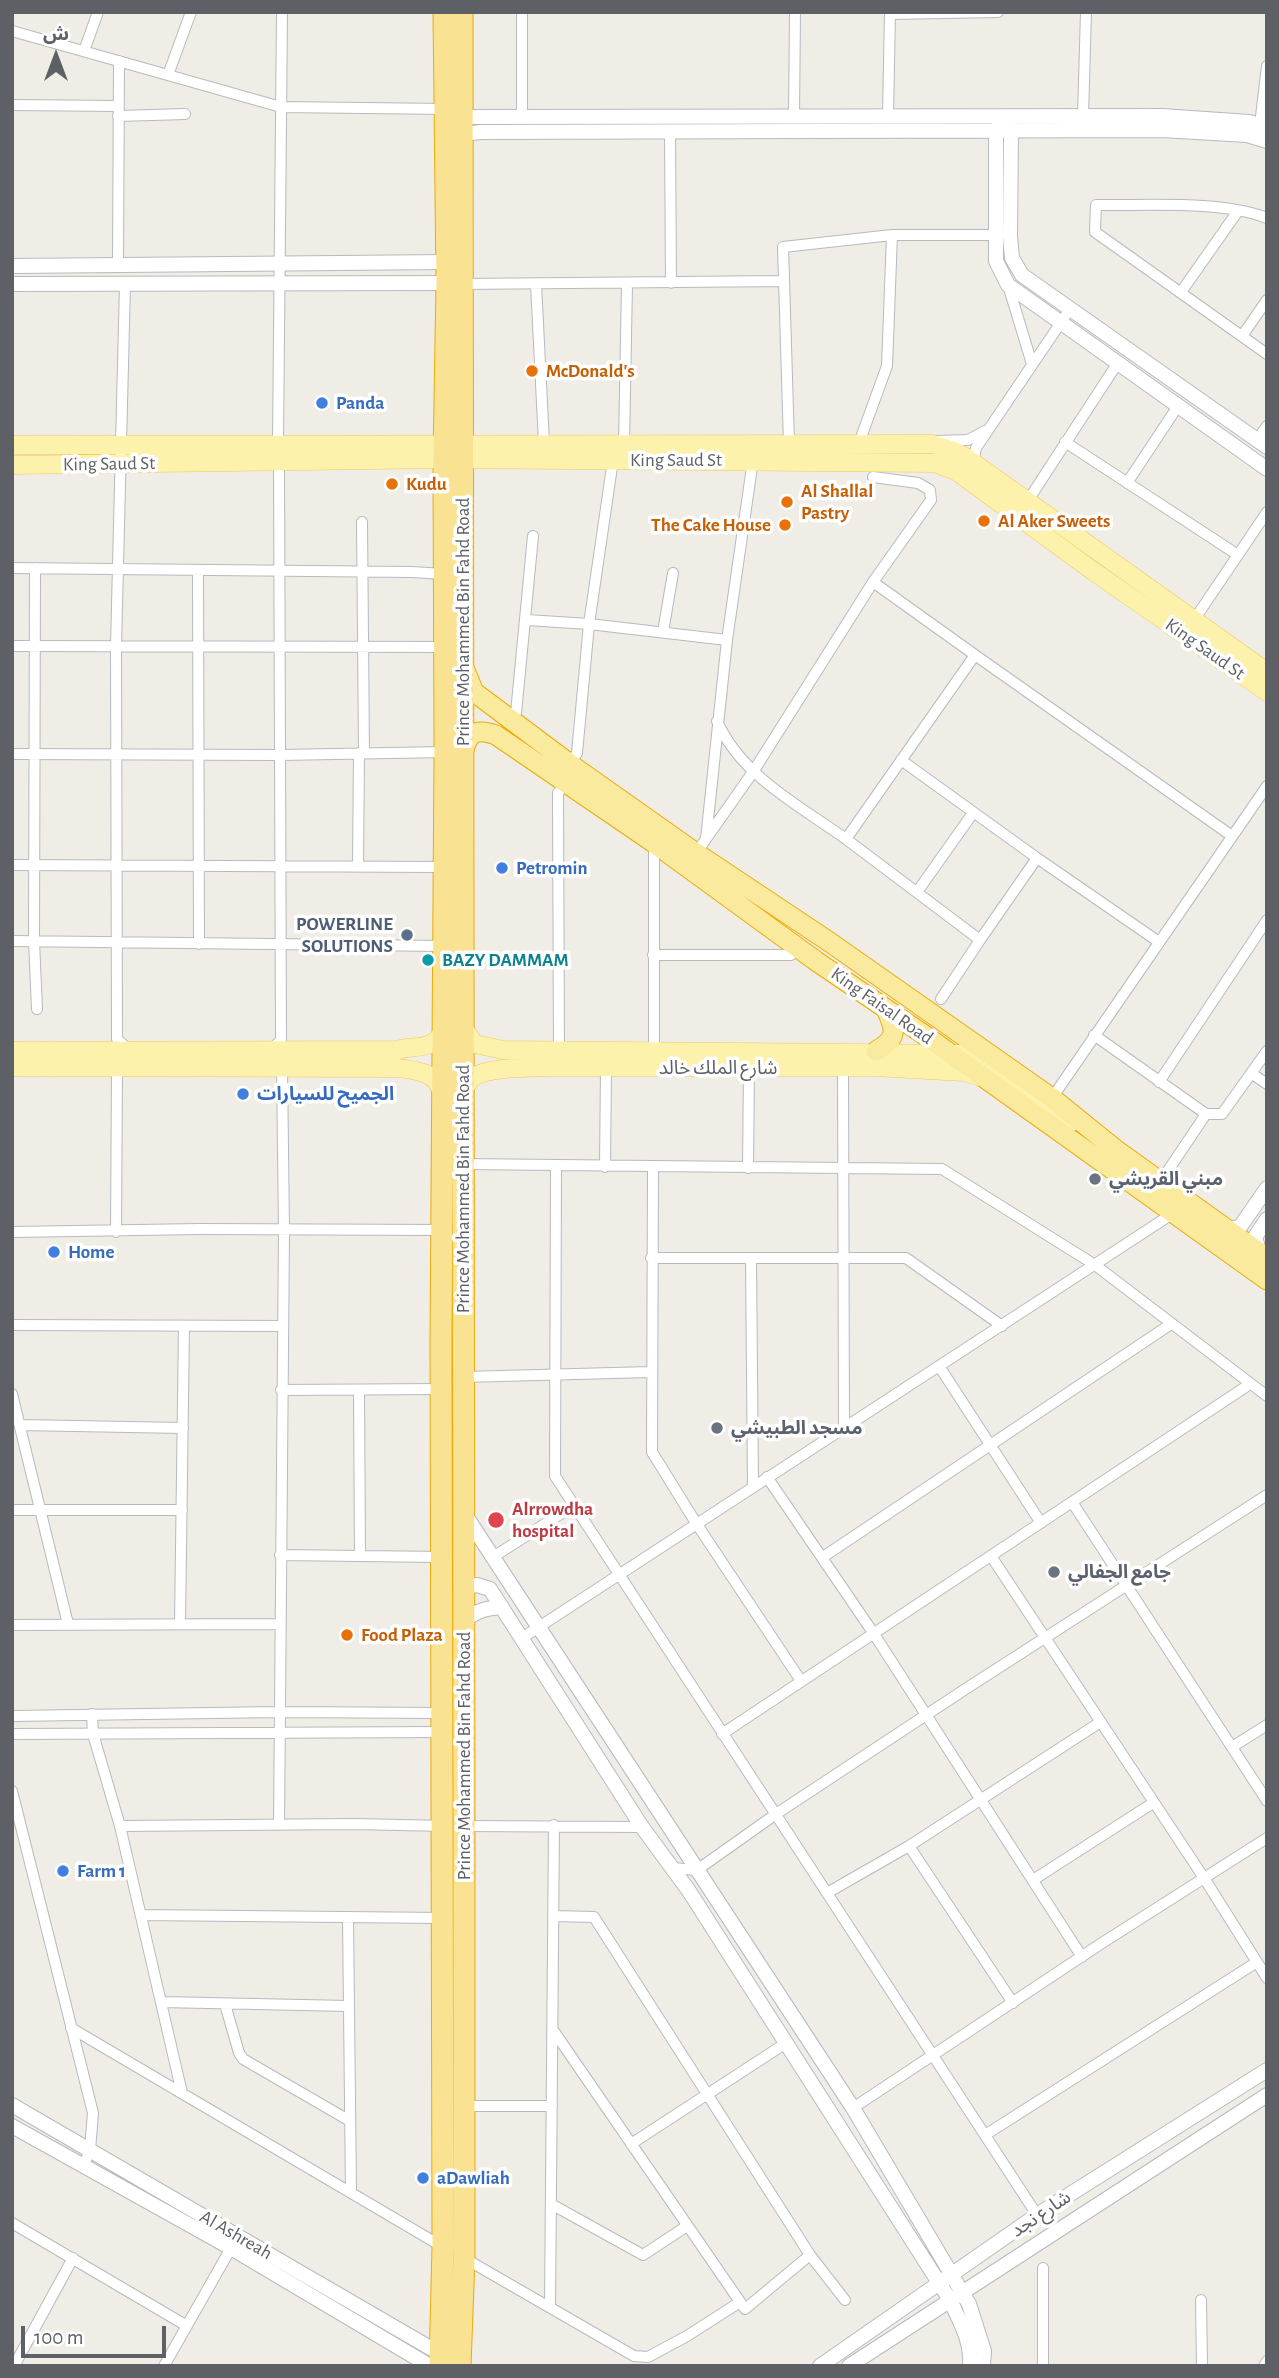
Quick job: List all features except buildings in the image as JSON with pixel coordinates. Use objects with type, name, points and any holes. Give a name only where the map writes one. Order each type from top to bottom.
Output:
[{"type":"highway","name":"Prince Mohammed Bin Fahd Road","points":[[444,12],[456,120],[452,277],[453,451],[464,668],[443,867],[443,946],[453,1029]]},
{"type":"highway","name":"Prince Mohammed Bin Fahd Road","points":[[452,277],[462,12]]},
{"type":"highway","name":"Prince Mohammed Bin Fahd Road","points":[[453,451],[444,574],[444,647],[454,754],[453,1029],[452,1095],[442,1164],[441,1389],[443,1722],[454,1826],[464,2106],[464,2258],[460,2366]]},
{"type":"highway","name":"King Faisal Road","points":[[464,668],[474,692],[513,716],[568,773],[654,843],[885,1008],[919,1043],[948,1052],[1267,1280]]},
{"type":"highway","points":[[496,735],[493,730],[494,721],[513,716]]},
{"type":"highway","points":[[454,754],[471,734],[481,731],[496,735]]},
{"type":"highway","name":"King Faisal Road","points":[[496,735],[701,847],[757,895],[831,943],[1052,1098],[1115,1149],[1264,1256]]},
{"type":"highway","points":[[757,895],[831,954],[916,1014],[923,1023],[919,1043]]},
{"type":"highway","points":[[876,1051],[890,1041],[894,1034],[894,1024],[885,1008]]},
{"type":"highway","name":"Prince Mohammed Bin Fahd Road","points":[[437,2362],[443,2247],[443,1918],[454,1826],[464,1621],[464,1164],[452,1095]]},
{"type":"main road","name":"King Saud St","points":[[453,451],[544,443],[918,443],[954,451],[1267,672]]},
{"type":"main road","name":"King Saud St","points":[[12,445],[121,444],[278,452],[453,451],[613,460],[935,463],[956,471],[1093,571],[1267,692]]},
{"type":"main road","points":[[613,460],[614,454],[621,451],[680,452],[730,444]]},
{"type":"main road","name":"King Saud St","points":[[12,465],[120,464],[278,452]]},
{"type":"main road","points":[[1093,571],[1090,563],[1099,561],[1142,591],[1172,604]]},
{"type":"main road","points":[[12,1051],[397,1049],[431,1045],[453,1029]]},
{"type":"main road","name":"شارع الملك خالد","points":[[453,1029],[475,1044],[503,1050],[876,1051],[919,1043]]},
{"type":"main road","points":[[850,1067],[904,1063],[911,1060],[919,1043]]},
{"type":"main road","points":[[12,1067],[411,1066],[415,1060],[411,1051],[397,1049]]},
{"type":"main road","points":[[502,1070],[493,1068],[488,1060],[492,1052],[503,1050]]},
{"type":"main road","points":[[948,1052],[965,1054],[979,1060],[1079,1129],[1115,1149]]},
{"type":"main road","name":"شارع الملك خالد","points":[[452,1095],[474,1077],[502,1070],[850,1067],[964,1072],[984,1078]]},
{"type":"main road","points":[[398,1068],[428,1074],[452,1095]]},
{"type":"street","points":[[84,51],[98,12]]},
{"type":"street","points":[[168,75],[191,12]]},
{"type":"street","points":[[271,1050],[281,1040],[277,571],[282,12]]},
{"type":"street","points":[[522,12],[522,117]]},
{"type":"street","points":[[794,116],[795,12]]},
{"type":"street","points":[[888,116],[890,13],[998,12]]},
{"type":"street","points":[[1083,116],[1086,12]]},
{"type":"street","points":[[12,31],[281,107],[456,120],[522,117],[1162,116],[1249,122],[1263,126],[1267,66]]},
{"type":"street","points":[[118,61],[118,265]]},
{"type":"street","points":[[12,105],[186,114]]},
{"type":"street","points":[[1003,116],[1011,132],[1012,258],[1022,275],[1262,444],[1267,426]]},
{"type":"street","points":[[1003,116],[996,132],[996,261],[1008,285],[1032,364]]},
{"type":"street","points":[[456,120],[481,132],[1162,130],[1247,135],[1267,141]]},
{"type":"street","points":[[670,132],[671,283]]},
{"type":"street","points":[[1267,218],[1210,208],[1096,205],[1094,232],[1267,354]]},
{"type":"street","points":[[1181,292],[1238,211]]},
{"type":"street","points":[[789,443],[783,247],[892,235],[995,235]]},
{"type":"street","points":[[859,443],[887,366],[892,235]]},
{"type":"street","points":[[12,266],[280,264],[536,284],[783,281]]},
{"type":"street","points":[[12,284],[280,284],[452,277]]},
{"type":"street","points":[[125,284],[117,570],[115,865],[117,1039],[129,1050]]},
{"type":"street","points":[[536,284],[544,443]]},
{"type":"street","points":[[624,444],[627,284]]},
{"type":"street","points":[[1008,285],[1267,469]]},
{"type":"street","points":[[1242,336],[1267,300]]},
{"type":"street","points":[[980,468],[974,453],[987,429],[1070,309]]},
{"type":"street","points":[[1027,502],[1117,364]]},
{"type":"street","points":[[1128,483],[1178,406]]},
{"type":"street","points":[[918,443],[968,440],[987,429]]},
{"type":"street","points":[[1065,442],[1238,555]]},
{"type":"street","points":[[559,1051],[558,793],[577,753],[589,624],[613,460]]},
{"type":"street","points":[[701,847],[753,460]]},
{"type":"street","points":[[701,847],[753,772],[873,582],[931,500],[930,489],[918,483],[873,477]]},
{"type":"street","points":[[1194,620],[1267,512]]},
{"type":"street","points":[[358,866],[362,754],[362,522]]},
{"type":"street","points":[[513,716],[527,620],[533,536]]},
{"type":"street","points":[[12,568],[444,574]]},
{"type":"street","points":[[35,568],[34,941],[37,1009]]},
{"type":"street","points":[[198,570],[199,944]]},
{"type":"street","points":[[663,632],[673,573]]},
{"type":"street","points":[[873,582],[1232,836]]},
{"type":"street","points":[[527,620],[589,624],[727,640]]},
{"type":"street","points":[[12,646],[444,647]]},
{"type":"street","points":[[846,839],[975,655]]},
{"type":"street","points":[[717,721],[730,747],[753,772],[980,940]]},
{"type":"street","points":[[12,754],[454,754]]},
{"type":"street","points":[[901,760],[1159,942]]},
{"type":"street","points":[[1052,1098],[1267,786]]},
{"type":"street","points":[[917,892],[973,813]]},
{"type":"street","points":[[654,843],[654,1051]]},
{"type":"street","points":[[941,999],[1037,858]]},
{"type":"street","points":[[12,865],[443,867]]},
{"type":"street","points":[[1159,1082],[1267,920]]},
{"type":"street","points":[[12,941],[443,946]]},
{"type":"street","points":[[653,955],[792,955],[798,947]]},
{"type":"street","points":[[1094,1035],[1206,1114],[1222,1114],[1267,1051]]},
{"type":"street","points":[[279,1825],[284,1231],[282,1067]]},
{"type":"street","points":[[844,1427],[845,1169],[850,1067]]},
{"type":"street","points":[[116,1232],[117,1068]]},
{"type":"street","points":[[605,1167],[606,1068]]},
{"type":"street","points":[[748,1168],[749,1068]]},
{"type":"street","points":[[1251,1073],[1267,1084]]},
{"type":"street","points":[[1161,1181],[1206,1114]]},
{"type":"street","points":[[442,1164],[942,1169],[1094,1265],[1267,1396]]},
{"type":"street","points":[[556,1166],[555,1476],[1037,2216]]},
{"type":"street","points":[[653,1167],[652,1452],[802,1681]]},
{"type":"street","points":[[1226,1229],[1240,1227],[1265,1194]]},
{"type":"street","points":[[522,1638],[1172,1213]]},
{"type":"street","points":[[1264,1256],[1255,1237],[1267,1219]]},
{"type":"street","points":[[12,1232],[200,1229],[442,1230]]},
{"type":"street","points":[[651,1258],[906,1258],[1002,1326]]},
{"type":"street","points":[[751,1258],[752,1486]]},
{"type":"street","points":[[823,1557],[1171,1324]]},
{"type":"street","points":[[12,1325],[282,1326]]},
{"type":"street","points":[[180,1623],[184,1326]]},
{"type":"street","points":[[939,1366],[1041,1523]]},
{"type":"street","points":[[463,1377],[651,1372]]},
{"type":"street","points":[[723,1734],[1250,1384]]},
{"type":"street","points":[[281,1390],[441,1389]]},
{"type":"street","points":[[359,1390],[360,1556]]},
{"type":"street","points":[[12,1394],[68,1624]]},
{"type":"street","points":[[20,1425],[183,1428]]},
{"type":"street","points":[[767,1477],[874,1633],[1082,1957]]},
{"type":"street","points":[[672,1868],[697,1870],[926,1715],[1267,1495]]},
{"type":"street","points":[[1072,1502],[1267,1801]]},
{"type":"street","points":[[1256,1502],[1267,1510]]},
{"type":"street","points":[[493,1557],[573,1506]]},
{"type":"street","points":[[12,1510],[181,1510]]},
{"type":"street","points":[[464,1512],[853,2108],[952,2275],[968,2338],[970,2366]]},
{"type":"street","points":[[280,1555],[442,1557]]},
{"type":"street","points":[[991,1556],[1267,1978]]},
{"type":"street","points":[[464,1587],[477,1585],[490,1588],[940,2285],[969,2304],[985,2351],[983,2366]]},
{"type":"street","points":[[464,1621],[485,1608],[502,1607]]},
{"type":"street","points":[[12,1625],[279,1624]]},
{"type":"street","points":[[12,1716],[278,1712],[443,1722]]},
{"type":"street","points":[[92,1714],[93,1734],[120,1826],[182,2093]]},
{"type":"street","points":[[12,1734],[279,1733],[443,1722]]},
{"type":"street","points":[[827,1894],[909,1846],[1099,1723]]},
{"type":"street","points":[[1232,1746],[1267,1725]]},
{"type":"street","points":[[12,1791],[93,2113],[90,2150],[83,2167]]},
{"type":"street","points":[[1033,1880],[1153,1804]]},
{"type":"street","points":[[550,2308],[554,1825]]},
{"type":"street","points":[[120,1826],[642,1827]]},
{"type":"street","points":[[853,2108],[1267,1838]]},
{"type":"street","points":[[909,1846],[1013,2003]]},
{"type":"street","points":[[141,1915],[443,1918]]},
{"type":"street","points":[[554,1916],[594,1917],[810,2255],[845,2300]]},
{"type":"street","points":[[348,1917],[351,2193]]},
{"type":"street","points":[[985,2136],[1257,1962]]},
{"type":"street","points":[[161,2002],[349,2007]]},
{"type":"street","points":[[225,2004],[243,2059],[350,2121]]},
{"type":"street","points":[[71,2028],[443,2247]]},
{"type":"street","points":[[553,2030],[745,2309],[810,2255]]},
{"type":"street","points":[[631,2144],[786,2043]]},
{"type":"street","name":"شارع نجد","points":[[820,2366],[1037,2216],[1267,2070]]},
{"type":"street","name":"شارع نجد","points":[[849,2366],[1267,2095]]},
{"type":"street","name":"Al Ashreah","points":[[12,2105],[437,2362],[460,2366]]},
{"type":"street","points":[[464,2106],[552,2106]]},
{"type":"street","points":[[12,2126],[437,2362]]},
{"type":"street","points":[[551,2204],[643,2255],[687,2226]]},
{"type":"street","points":[[12,2223],[187,2326]]},
{"type":"street","points":[[164,2366],[231,2248]]},
{"type":"street","points":[[14,2366],[73,2258]]},
{"type":"street","points":[[464,2258],[634,2356],[648,2357],[740,2302]]},
{"type":"street","points":[[1042,2267],[1043,2366]]},
{"type":"street","points":[[1201,2300],[1202,2366]]},
{"type":"street","points":[[1264,2366],[1267,2361]]},
{"type":"place","name":"McDonald's","points":[[532,371]]},
{"type":"place","name":"Panda","points":[[322,403]]},
{"type":"place","name":"Kudu","points":[[392,484]]},
{"type":"place","name":"Al Shallal Pastry","points":[[787,502]]},
{"type":"place","name":"Al Aker Sweets","points":[[984,521]]},
{"type":"place","name":"The Cake House","points":[[785,525]]},
{"type":"place","name":"Petromin","points":[[502,868]]},
{"type":"place","name":"POWERLINE SOLUTIONS","points":[[407,935]]},
{"type":"place","name":"BAZY DAMMAM","points":[[428,960]]},
{"type":"place","name":"الجميح للسيارات","points":[[243,1094]]},
{"type":"place","name":"مبني القريشي","points":[[1095,1179]]},
{"type":"place","name":"Home","points":[[54,1252]]},
{"type":"place","name":"مسجد الطبيشي","points":[[717,1428]]},
{"type":"place","name":"Alrrowdha hospital","points":[[496,1520]]},
{"type":"place","name":"جامع الجفالي","points":[[1054,1572]]},
{"type":"place","name":"Food Plaza","points":[[347,1635]]},
{"type":"place","name":"Farm 1","points":[[63,1871]]},
{"type":"place","name":"aDawliah","points":[[423,2178]]}]
